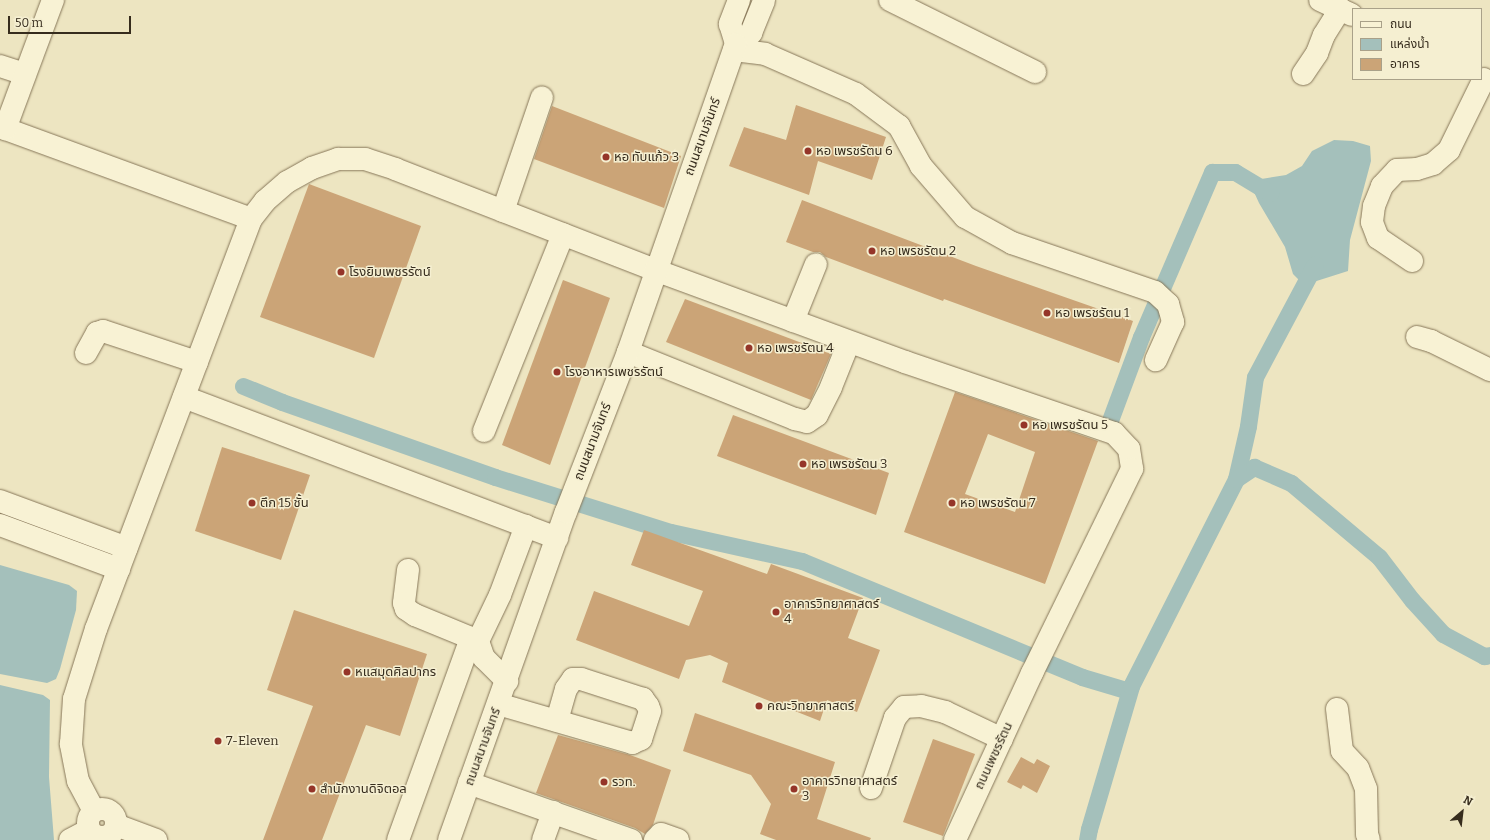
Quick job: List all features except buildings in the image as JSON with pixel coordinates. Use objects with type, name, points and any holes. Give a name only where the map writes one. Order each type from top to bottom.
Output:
[{"type":"street","points":[[52,0],[3,128],[251,220]]},
{"type":"street","points":[[735,47],[730,24],[739,0]]},
{"type":"street","points":[[735,47],[751,33],[764,0]]},
{"type":"street","points":[[890,0],[1035,72]]},
{"type":"street","points":[[1303,74],[1317,53],[1324,35],[1346,12],[1320,0]]},
{"type":"street","points":[[735,47],[765,54],[856,94],[899,126],[922,166],[964,217],[1012,243],[1155,292],[1168,304],[1173,322],[1156,360]]},
{"type":"street","name":"ถนนสนามจันทร์","points":[[449,840],[566,512],[628,352],[655,270],[735,47]]},
{"type":"street","points":[[0,66],[24,74]]},
{"type":"street","points":[[1412,261],[1378,238],[1372,222],[1374,206],[1382,186],[1397,170],[1417,169],[1433,164],[1449,150],[1485,79]]},
{"type":"street","points":[[503,211],[542,97]]},
{"type":"street","name":"ถนนเพชรรัตน","points":[[91,820],[78,781],[72,744],[74,699],[96,629],[251,220],[265,201],[287,182],[312,168],[338,159],[365,159],[655,270],[849,342],[1114,433],[1129,449],[1132,469],[1052,635],[1032,673],[955,840]]},
{"type":"street","points":[[484,431],[563,234]]},
{"type":"street","points":[[792,321],[816,264]]},
{"type":"street","points":[[86,353],[97,333],[103,331],[197,362]]},
{"type":"street","points":[[1417,337],[1431,341],[1490,370]]},
{"type":"street","points":[[628,352],[795,419],[807,422],[817,415],[831,387],[849,342]]},
{"type":"street","points":[[184,397],[557,538]]},
{"type":"street","points":[[0,501],[127,548]]},
{"type":"street","points":[[0,526],[119,569]]},
{"type":"street","points":[[398,840],[474,640],[500,595],[526,526]]},
{"type":"street","points":[[408,570],[404,603],[406,609],[415,615],[474,640],[484,658],[506,681]]},
{"type":"street","points":[[498,704],[557,721]]},
{"type":"street","points":[[871,788],[895,718],[904,707],[921,706],[945,712],[1002,739]]},
{"type":"street","points":[[1337,708],[1342,751],[1358,768],[1366,789],[1367,834],[1369,840]]},
{"type":"street","points":[[469,783],[631,840]]},
{"type":"street","points":[[543,840],[553,812]]},
{"type":"street","points":[[70,840],[91,820],[97,836],[104,837],[112,834],[116,825],[156,840]]},
{"type":"street","points":[[655,840],[661,834],[678,840]]},
{"type":"water","points":[[1334,140],[1353,141],[1370,146],[1371,161],[1350,240],[1348,271],[1304,285],[1293,274],[1285,247],[1259,203],[1249,181],[1286,175],[1302,166],[1312,151]]},
{"type":"water","points":[[0,565],[69,585],[77,591],[76,610],[60,669],[56,679],[47,683],[0,674]]},
{"type":"water","points":[[0,685],[43,695],[50,700],[49,777],[54,840],[0,840]]},
{"type":"waterway","points":[[1109,423],[1141,337],[1212,172],[1235,172],[1270,193]]},
{"type":"waterway","points":[[1236,479],[1248,426],[1255,377],[1315,264]]},
{"type":"waterway","points":[[243,386],[282,402],[495,477],[671,532],[802,561],[1082,677],[1129,691]]},
{"type":"waterway","points":[[1087,840],[1131,686],[1236,479],[1254,467],[1291,483],[1379,557],[1412,600],[1443,634],[1484,656],[1490,655]]},
{"type":"place","name":"หอ เพรชรัตน 6","points":[[808,151]]},
{"type":"place","name":"หอ ทับแก้ว 3","points":[[606,157]]},
{"type":"place","name":"หอ เพรชรัตน 2","points":[[872,251]]},
{"type":"place","name":"โรงยิมเพชรรัตน์","points":[[341,272]]},
{"type":"place","name":"หอ เพรชรัตน 1","points":[[1047,313]]},
{"type":"place","name":"หอ เพรชรัตน 4","points":[[749,348]]},
{"type":"place","name":"โรงอาหารเพชรรัตน์","points":[[557,372]]},
{"type":"place","name":"หอ เพรชรัตน 5","points":[[1024,425]]},
{"type":"place","name":"หอ เพรชรัตน 3","points":[[803,464]]},
{"type":"place","name":"ตึก 15 ชั้น","points":[[252,503]]},
{"type":"place","name":"หอ เพรชรัตน 7","points":[[952,503]]},
{"type":"place","name":"อาคารวิทยาศาสตร์ 4","points":[[776,612]]},
{"type":"place","name":"หแสมุดศิลปากร","points":[[347,672]]},
{"type":"place","name":"คณะวิทยาศาสตร์","points":[[759,706]]},
{"type":"place","name":"7-Eleven","points":[[218,741]]},
{"type":"place","name":"รวท.","points":[[604,782]]},
{"type":"place","name":"สำนักงานดิจิตอล","points":[[312,789]]},
{"type":"place","name":"อาคารวิทยาศาสตร์ 3","points":[[794,789]]}]
